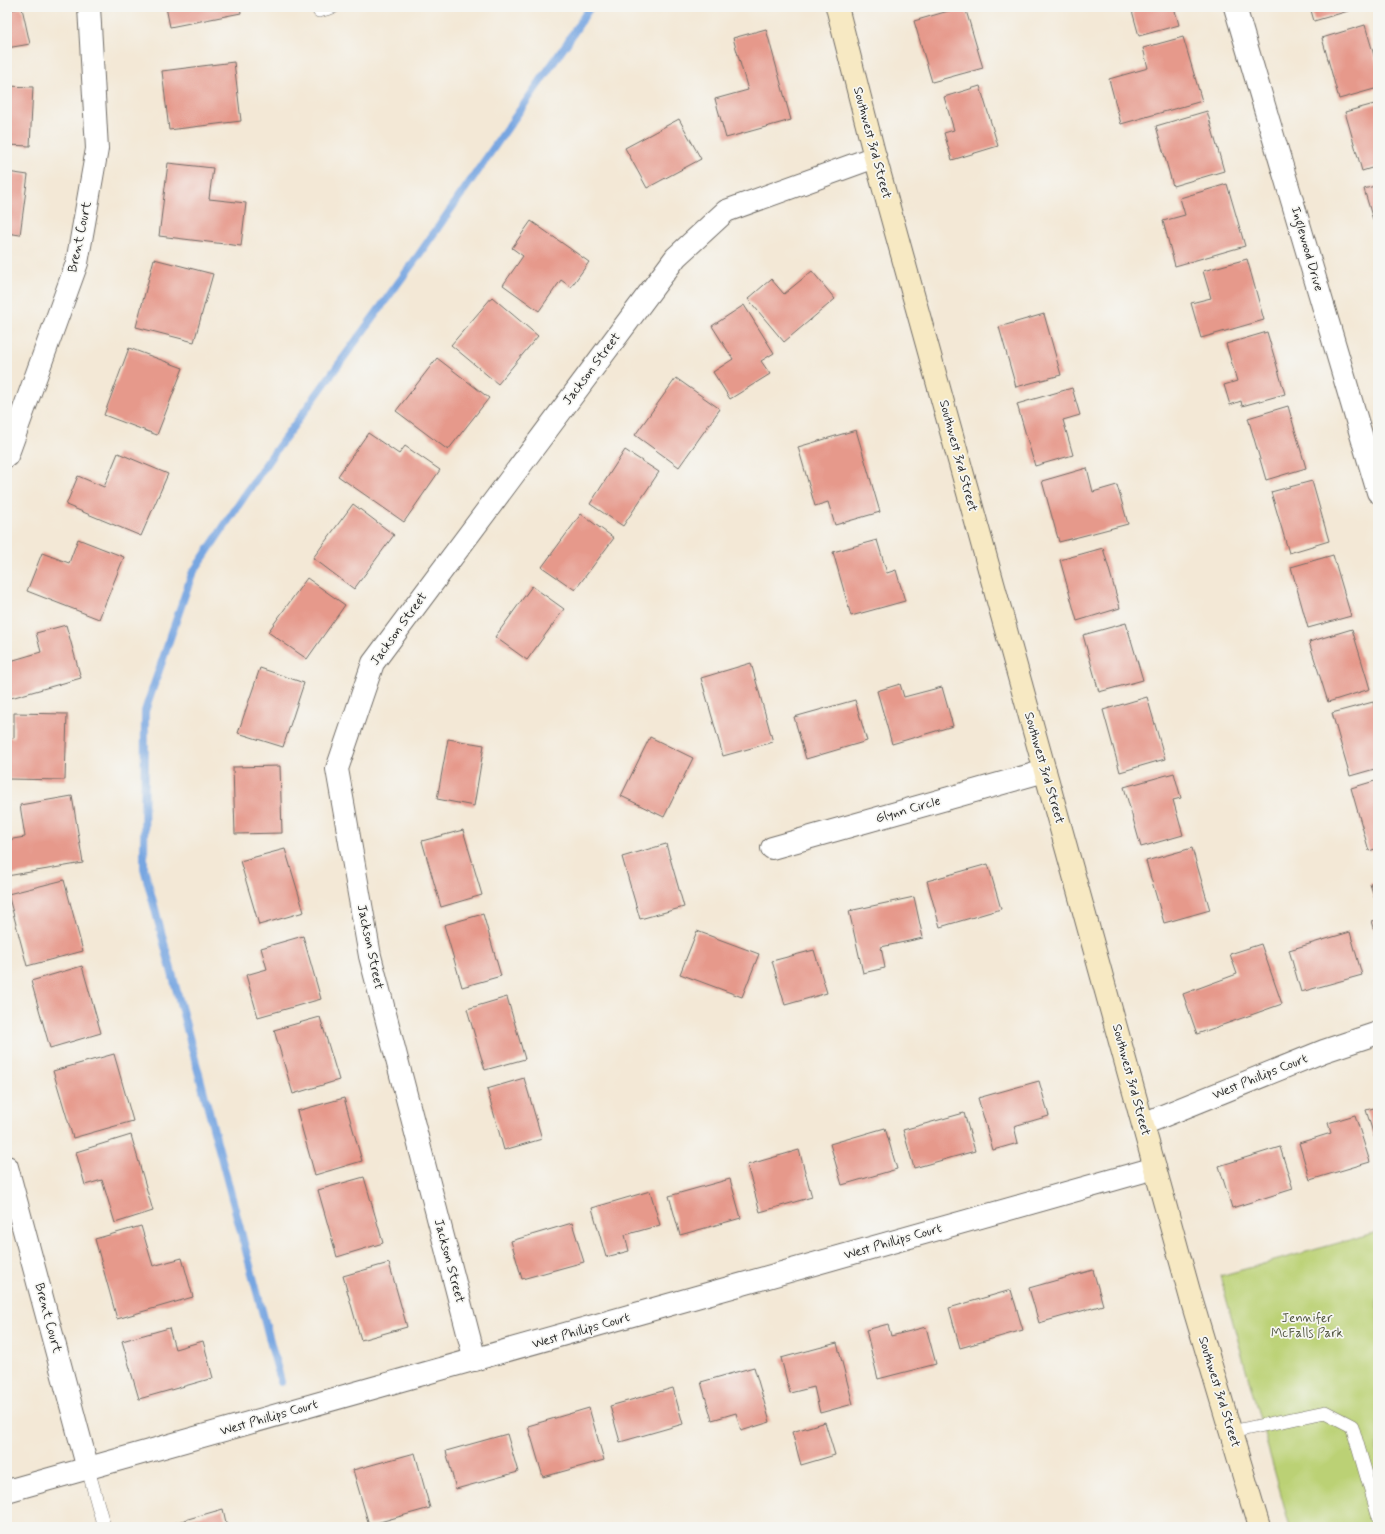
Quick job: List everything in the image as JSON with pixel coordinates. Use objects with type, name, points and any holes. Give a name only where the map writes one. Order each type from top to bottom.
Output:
[{"type":"street","name":"Brent Court","points":[[7,456],[77,263],[97,149],[89,7]]},
{"type":"street","name":"Southwest 3rd Street","points":[[837,7],[875,157],[1192,1302],[1259,1527]]},
{"type":"street","name":"Inglewood Drive","points":[[1235,7],[1378,492]]},
{"type":"street","name":"Jackson Street","points":[[475,1360],[370,956],[337,769],[373,663],[676,257],[726,211],[875,157]]},
{"type":"street","name":"Glynn Circle","points":[[772,848],[1045,771]]},
{"type":"street","name":"West Phillips Court","points":[[1143,1124],[1324,1051],[1378,1033]]},
{"type":"street","name":"Brent Court","points":[[7,1167],[88,1468]]},
{"type":"street","name":"West Phillips Court","points":[[7,1491],[1155,1168]]},
{"type":"lane","points":[[318,7],[319,11],[333,7]]},
{"type":"lane","points":[[1231,1432],[1325,1412],[1352,1426],[1378,1515]]},
{"type":"lane","points":[[88,1468],[104,1527]]},
{"type":"green space","name":"Jennifer McFalls Park","points":[[1378,1232],[1378,1527],[1290,1527],[1220,1276]]},
{"type":"building","points":[[7,7],[9,10],[22,8],[30,44],[7,48]]},
{"type":"building","points":[[166,7],[240,7],[241,13],[170,27]]},
{"type":"building","points":[[965,7],[983,68],[932,82],[914,21]]},
{"type":"building","points":[[1131,7],[1174,7],[1179,25],[1139,36]]},
{"type":"building","points":[[1310,7],[1362,7],[1314,21]]},
{"type":"building","points":[[1365,25],[1378,69],[1378,88],[1339,99],[1322,38]]},
{"type":"building","points":[[766,29],[791,120],[726,138],[715,99],[748,90],[733,38]]},
{"type":"building","points":[[1183,37],[1202,101],[1121,124],[1109,79],[1148,68],[1143,48]]},
{"type":"building","points":[[234,62],[241,121],[169,130],[162,71]]},
{"type":"building","points":[[7,86],[33,87],[30,146],[7,145]]},
{"type":"building","points":[[980,86],[998,146],[952,160],[944,133],[954,130],[944,97]]},
{"type":"building","points":[[1378,103],[1378,166],[1362,171],[1345,112]]},
{"type":"building","points":[[1207,111],[1224,171],[1173,186],[1156,126]]},
{"type":"building","points":[[679,119],[701,159],[647,188],[625,148]]},
{"type":"building","points":[[168,163],[213,168],[209,199],[246,203],[241,246],[159,236]]},
{"type":"building","points":[[7,172],[28,175],[20,235],[7,233]]},
{"type":"building","points":[[1227,184],[1245,246],[1175,266],[1163,221],[1185,215],[1180,198]]},
{"type":"building","points":[[1378,185],[1378,237],[1364,189]]},
{"type":"building","points":[[531,221],[589,262],[571,287],[561,280],[539,311],[503,285],[523,256],[512,248]]},
{"type":"building","points":[[154,259],[213,274],[194,342],[136,327]]},
{"type":"building","points":[[1247,259],[1264,320],[1201,338],[1191,303],[1211,298],[1203,271]]},
{"type":"building","points":[[812,271],[835,299],[784,342],[748,299],[771,279],[784,294]]},
{"type":"building","points":[[492,297],[538,336],[498,384],[451,345]]},
{"type":"building","points":[[744,305],[774,353],[761,361],[770,374],[730,399],[713,372],[733,359],[712,326]]},
{"type":"building","points":[[1044,314],[1061,375],[1016,387],[999,327]]},
{"type":"building","points":[[1267,332],[1285,394],[1242,406],[1241,401],[1230,405],[1224,385],[1237,381],[1226,344]]},
{"type":"building","points":[[129,348],[183,368],[157,435],[104,415]]},
{"type":"building","points":[[437,358],[489,398],[448,450],[396,411]]},
{"type":"building","points":[[676,378],[720,409],[679,467],[635,435]]},
{"type":"building","points":[[1072,388],[1080,415],[1063,420],[1073,455],[1035,466],[1017,404]]},
{"type":"building","points":[[1288,406],[1306,468],[1266,480],[1248,418]]},
{"type":"building","points":[[856,430],[880,512],[835,525],[828,502],[815,506],[798,447]]},
{"type":"building","points":[[368,433],[399,454],[405,446],[440,470],[404,522],[338,476]]},
{"type":"building","points":[[625,450],[659,472],[623,526],[590,504]]},
{"type":"building","points":[[118,453],[168,474],[141,536],[66,505],[78,476],[104,487]]},
{"type":"building","points":[[1087,468],[1093,492],[1117,485],[1128,524],[1059,542],[1042,481]]},
{"type":"building","points":[[1312,481],[1329,541],[1289,553],[1271,492]]},
{"type":"building","points":[[353,504],[394,535],[354,589],[313,558]]},
{"type":"building","points":[[581,514],[614,538],[575,590],[542,567]]},
{"type":"building","points":[[78,539],[124,557],[99,619],[27,591],[42,553],[69,563]]},
{"type":"building","points":[[877,540],[887,573],[896,570],[905,601],[851,616],[833,552]]},
{"type":"building","points":[[1103,548],[1120,608],[1077,621],[1060,560]]},
{"type":"building","points":[[1333,555],[1351,616],[1308,628],[1291,567]]},
{"type":"building","points":[[307,578],[345,605],[307,659],[268,632]]},
{"type":"building","points":[[532,586],[564,609],[527,660],[495,637]]},
{"type":"building","points":[[1126,623],[1143,680],[1099,692],[1083,635]]},
{"type":"building","points":[[66,625],[81,678],[11,698],[7,686],[7,662],[41,652],[36,633]]},
{"type":"building","points":[[1352,629],[1370,689],[1328,702],[1309,642]]},
{"type":"building","points":[[751,663],[773,742],[723,756],[701,678]]},
{"type":"building","points":[[260,668],[304,683],[283,747],[238,733]]},
{"type":"building","points":[[900,684],[904,697],[942,687],[953,726],[892,744],[877,691]]},
{"type":"building","points":[[1147,697],[1165,759],[1120,772],[1103,710]]},
{"type":"building","points":[[855,700],[867,741],[806,759],[794,717]]},
{"type":"building","points":[[1373,702],[1378,719],[1378,768],[1350,776],[1332,713]]},
{"type":"building","points":[[14,713],[67,714],[65,780],[7,779],[7,737],[14,738]]},
{"type":"building","points":[[650,737],[693,758],[664,817],[621,796]]},
{"type":"building","points":[[448,739],[484,745],[474,806],[437,799]]},
{"type":"building","points":[[280,766],[282,833],[235,834],[233,767]]},
{"type":"building","points":[[1174,773],[1181,798],[1173,800],[1183,835],[1141,847],[1124,787]]},
{"type":"building","points":[[1378,780],[1378,848],[1369,851],[1351,788]]},
{"type":"building","points":[[72,796],[83,863],[7,876],[7,840],[25,837],[20,805]]},
{"type":"building","points":[[463,830],[482,895],[441,907],[422,841]]},
{"type":"building","points":[[666,844],[684,907],[640,919],[622,857]]},
{"type":"building","points":[[1192,848],[1210,910],[1164,923],[1146,861]]},
{"type":"building","points":[[285,849],[304,912],[259,925],[240,861]]},
{"type":"building","points":[[988,864],[1001,909],[940,927],[927,881]]},
{"type":"building","points":[[64,880],[83,951],[27,966],[8,894]]},
{"type":"building","points":[[1378,882],[1378,909],[1370,884]]},
{"type":"building","points":[[914,897],[923,938],[881,947],[885,968],[863,973],[849,911]]},
{"type":"building","points":[[483,914],[501,976],[462,987],[444,925]]},
{"type":"building","points":[[1378,920],[1378,941],[1372,921]]},
{"type":"building","points":[[697,931],[759,954],[742,997],[680,974]]},
{"type":"building","points":[[1350,932],[1362,975],[1301,992],[1289,950]]},
{"type":"building","points":[[303,936],[321,999],[258,1017],[246,975],[267,969],[261,948]]},
{"type":"building","points":[[1261,944],[1282,1004],[1197,1034],[1183,994],[1237,974],[1230,954]]},
{"type":"building","points":[[814,950],[827,993],[785,1005],[772,961]]},
{"type":"building","points":[[82,966],[101,1033],[50,1048],[31,981]]},
{"type":"building","points":[[507,997],[525,1059],[485,1070],[467,1009]]},
{"type":"building","points":[[320,1017],[339,1080],[293,1094],[274,1030]]},
{"type":"building","points":[[114,1054],[133,1121],[73,1138],[53,1071]]},
{"type":"building","points":[[524,1078],[542,1139],[504,1150],[487,1089]]},
{"type":"building","points":[[1039,1081],[1049,1116],[1014,1126],[1018,1143],[993,1150],[978,1098]]},
{"type":"building","points":[[344,1098],[362,1161],[315,1175],[297,1111]]},
{"type":"building","points":[[1378,1107],[1378,1149],[1366,1110]]},
{"type":"building","points":[[964,1113],[975,1151],[914,1168],[903,1130]]},
{"type":"building","points":[[1355,1115],[1370,1162],[1310,1180],[1299,1143],[1331,1133],[1328,1123]]},
{"type":"building","points":[[885,1128],[897,1169],[842,1185],[830,1144]]},
{"type":"building","points":[[131,1135],[153,1211],[115,1223],[102,1180],[85,1185],[76,1152]]},
{"type":"building","points":[[1280,1147],[1293,1189],[1232,1208],[1219,1166]]},
{"type":"building","points":[[799,1150],[812,1197],[760,1212],[747,1165]]},
{"type":"building","points":[[364,1177],[383,1243],[337,1257],[318,1190]]},
{"type":"building","points":[[730,1179],[741,1218],[680,1235],[669,1196]]},
{"type":"building","points":[[650,1191],[660,1225],[625,1235],[629,1251],[606,1257],[592,1208]]},
{"type":"building","points":[[572,1223],[584,1262],[522,1279],[511,1241]]},
{"type":"building","points":[[141,1226],[153,1266],[182,1258],[193,1297],[117,1319],[95,1239]]},
{"type":"building","points":[[389,1263],[407,1327],[361,1340],[343,1276]]},
{"type":"building","points":[[1093,1270],[1103,1305],[1039,1323],[1029,1288]]},
{"type":"building","points":[[1011,1290],[1023,1330],[960,1348],[949,1308]]},
{"type":"building","points":[[888,1324],[891,1336],[926,1327],[936,1364],[878,1379],[866,1330]]},
{"type":"building","points":[[169,1328],[175,1349],[203,1341],[213,1378],[139,1399],[122,1341]]},
{"type":"building","points":[[837,1343],[853,1404],[820,1413],[814,1387],[790,1393],[781,1358]]},
{"type":"building","points":[[754,1367],[770,1422],[741,1431],[736,1413],[712,1420],[701,1382]]},
{"type":"building","points":[[673,1388],[683,1424],[620,1442],[610,1406]]},
{"type":"building","points":[[589,1408],[604,1460],[543,1477],[528,1426]]},
{"type":"building","points":[[825,1422],[835,1455],[801,1465],[792,1432]]},
{"type":"building","points":[[507,1434],[518,1472],[456,1489],[446,1451]]},
{"type":"building","points":[[415,1453],[430,1508],[369,1525],[353,1470]]},
{"type":"building","points":[[223,1509],[227,1527],[160,1527]]},
{"type":"waterway","points":[[281,1382],[144,868],[145,711],[192,574],[268,461],[418,256],[567,43],[590,7]]}]
